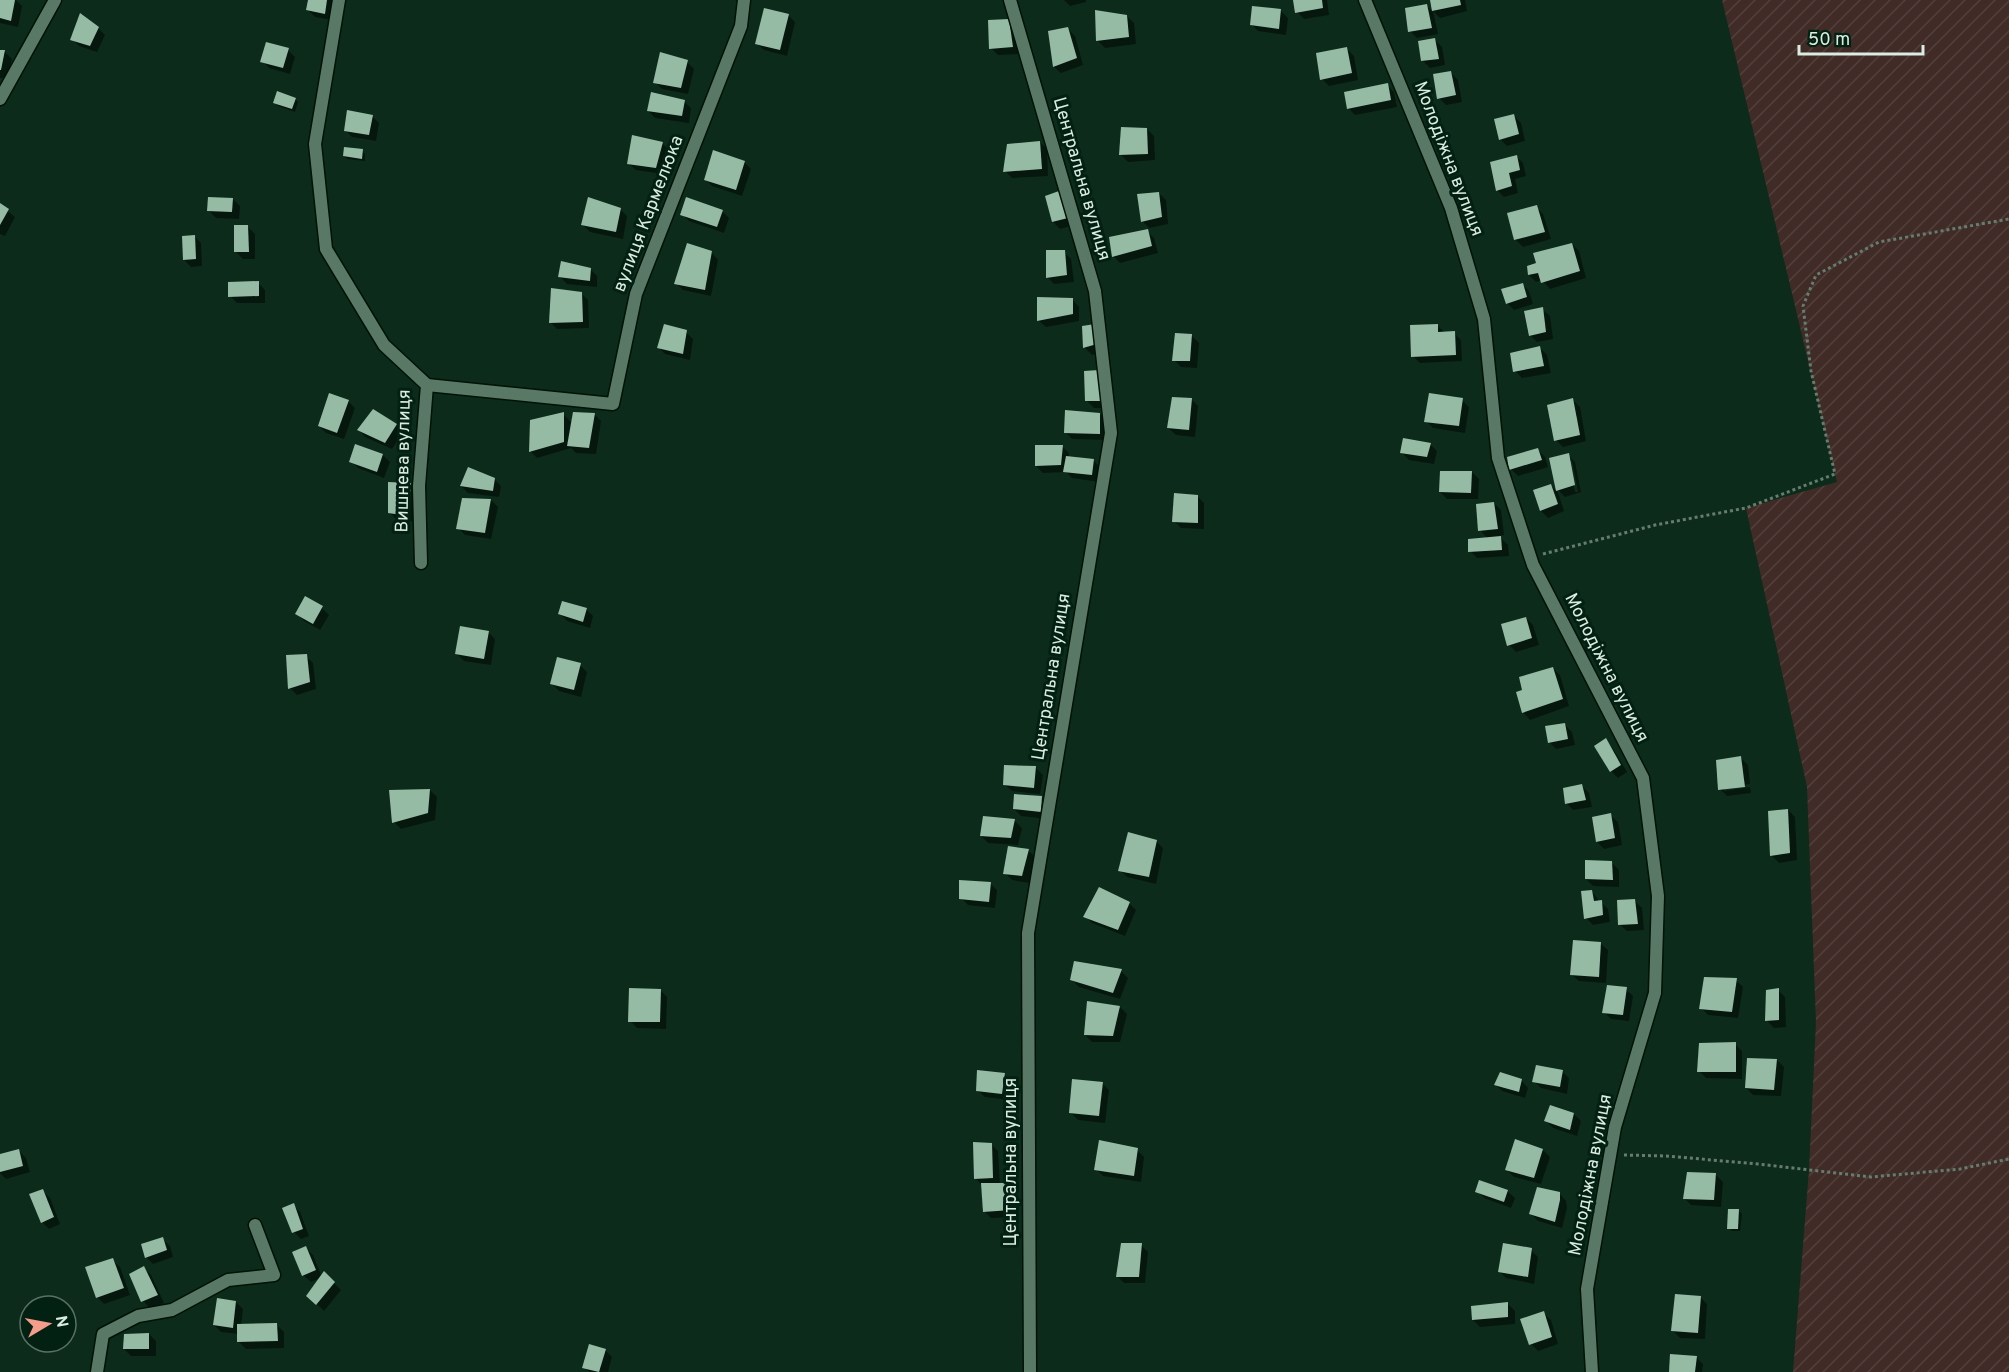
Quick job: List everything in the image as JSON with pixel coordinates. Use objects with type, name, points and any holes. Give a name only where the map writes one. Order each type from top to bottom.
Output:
[{"type":"street","points":[[0,99],[55,0]]},
{"type":"street","name":"Вишнева вулиця","points":[[339,0],[315,144],[326,249],[384,345],[427,385],[419,486],[421,563]]},
{"type":"street","name":"вулиця Кармелюка","points":[[427,385],[613,404],[636,294],[741,26],[744,0]]},
{"type":"street","name":"Центральна вулиця","points":[[1010,0],[1095,291],[1111,433],[1028,933],[1030,1372]]},
{"type":"street","name":"Молодіжна вулиця","points":[[1365,0],[1452,208],[1484,319],[1498,458],[1530,556],[1643,778],[1658,896],[1655,993],[1615,1127],[1587,1289],[1592,1372]]},
{"type":"street","points":[[97,1372],[103,1334],[138,1316],[172,1310],[228,1280],[274,1275],[255,1225]]},
{"type":"path","points":[[1530,556],[1655,525],[1746,508],[1835,474],[1811,371],[1803,306],[1816,275],[1880,242],[2009,219]]},
{"type":"path","points":[[1610,1154],[1689,1158],[1871,1177],[1960,1169],[2009,1159]]},
{"type":"shaded area","points":[[1722,0],[2009,0],[2009,1372],[1793,1372],[1809,1170],[1816,1022],[1807,787],[1746,508],[1837,482]]},
{"type":"building","points":[[0,0],[15,0],[11,21],[0,18]]},
{"type":"building","points":[[308,0],[327,0],[325,14],[306,10]]},
{"type":"building","points":[[1293,0],[1322,0],[1323,8],[1295,13]]},
{"type":"building","points":[[1430,0],[1460,0],[1461,5],[1432,11]]},
{"type":"building","points":[[1427,4],[1432,28],[1408,32],[1405,8]]},
{"type":"building","points":[[1252,6],[1281,9],[1279,29],[1250,25]]},
{"type":"building","points":[[764,8],[789,14],[780,50],[755,44]]},
{"type":"building","points":[[1095,10],[1127,15],[1129,37],[1096,41]]},
{"type":"building","points":[[80,13],[99,27],[90,46],[70,40]]},
{"type":"building","points":[[1009,19],[1013,47],[989,49],[988,20]]},
{"type":"building","points":[[1068,27],[1077,58],[1053,67],[1048,31]]},
{"type":"building","points":[[1435,38],[1439,59],[1421,61],[1418,41]]},
{"type":"building","points":[[266,42],[289,48],[283,68],[260,62]]},
{"type":"building","points":[[1347,47],[1352,73],[1320,80],[1316,53]]},
{"type":"building","points":[[0,50],[5,50],[1,70],[0,70]]},
{"type":"building","points":[[660,52],[688,60],[681,88],[653,83]]},
{"type":"building","points":[[1451,71],[1456,95],[1437,99],[1433,74]]},
{"type":"building","points":[[1388,83],[1391,100],[1347,109],[1344,92]]},
{"type":"building","points":[[277,91],[296,98],[292,109],[273,103]]},
{"type":"building","points":[[651,92],[685,100],[682,116],[647,111]]},
{"type":"building","points":[[347,110],[373,115],[369,135],[344,131]]},
{"type":"building","points":[[1514,114],[1519,134],[1499,140],[1494,119]]},
{"type":"building","points":[[1121,127],[1147,128],[1148,154],[1119,155]]},
{"type":"building","points":[[632,135],[663,142],[656,168],[627,164]]},
{"type":"building","points":[[1040,141],[1042,169],[1003,172],[1007,144]]},
{"type":"building","points":[[344,147],[363,149],[362,159],[343,156]]},
{"type":"building","points":[[713,150],[745,161],[736,190],[704,180]]},
{"type":"building","points":[[1517,155],[1520,170],[1509,173],[1512,186],[1496,191],[1490,162]]},
{"type":"building","points":[[1059,191],[1068,218],[1052,222],[1045,196]]},
{"type":"building","points":[[1159,192],[1162,217],[1141,222],[1137,194]]},
{"type":"building","points":[[208,197],[233,198],[232,212],[207,211]]},
{"type":"building","points":[[588,197],[621,208],[616,232],[581,225]]},
{"type":"building","points":[[686,197],[723,210],[717,227],[680,215]]},
{"type":"building","points":[[0,203],[9,209],[0,225]]},
{"type":"building","points":[[1537,205],[1545,232],[1514,240],[1507,213]]},
{"type":"building","points":[[234,225],[248,225],[249,252],[234,252]]},
{"type":"building","points":[[1148,229],[1152,246],[1112,257],[1109,237]]},
{"type":"building","points":[[195,235],[196,259],[183,260],[182,236]]},
{"type":"building","points":[[687,243],[712,251],[705,290],[674,284]]},
{"type":"building","points":[[1572,243],[1580,271],[1541,283],[1538,273],[1528,275],[1527,266],[1536,263],[1533,253]]},
{"type":"building","points":[[1046,250],[1065,250],[1067,275],[1046,278]]},
{"type":"building","points":[[561,261],[591,268],[590,281],[558,277]]},
{"type":"building","points":[[259,281],[259,296],[228,297],[228,282]]},
{"type":"building","points":[[1523,283],[1527,297],[1506,304],[1501,289]]},
{"type":"building","points":[[551,288],[582,292],[583,322],[549,323]]},
{"type":"building","points":[[1037,297],[1073,298],[1073,314],[1037,321]]},
{"type":"building","points":[[1543,307],[1546,332],[1529,336],[1524,311]]},
{"type":"building","points":[[664,324],[687,330],[683,354],[657,348]]},
{"type":"building","points":[[1095,324],[1097,344],[1083,348],[1082,326]]},
{"type":"building","points":[[1438,324],[1438,332],[1455,331],[1456,355],[1411,357],[1410,325]]},
{"type":"building","points":[[1175,333],[1192,334],[1190,361],[1172,361]]},
{"type":"building","points":[[1540,346],[1544,366],[1513,372],[1510,353]]},
{"type":"building","points":[[1099,370],[1102,401],[1085,401],[1084,371]]},
{"type":"building","points":[[329,393],[349,400],[337,433],[318,426]]},
{"type":"building","points":[[1429,393],[1463,398],[1459,426],[1424,422]]},
{"type":"building","points":[[1172,397],[1192,398],[1189,430],[1167,428]]},
{"type":"building","points":[[1573,398],[1580,435],[1554,441],[1547,405]]},
{"type":"building","points":[[373,409],[397,424],[385,443],[357,430]]},
{"type":"building","points":[[1065,410],[1100,413],[1100,434],[1064,433]]},
{"type":"building","points":[[564,412],[564,442],[529,452],[530,420]]},
{"type":"building","points":[[573,412],[595,413],[589,448],[567,446]]},
{"type":"building","points":[[1403,438],[1431,443],[1427,457],[1400,453]]},
{"type":"building","points":[[355,444],[383,454],[377,472],[349,462]]},
{"type":"building","points":[[1035,445],[1063,445],[1061,465],[1035,466]]},
{"type":"building","points":[[1538,448],[1542,460],[1509,470],[1507,457]]},
{"type":"building","points":[[1569,453],[1575,485],[1556,491],[1549,458]]},
{"type":"building","points":[[1066,456],[1094,459],[1092,475],[1063,472]]},
{"type":"building","points":[[468,467],[495,478],[493,491],[460,486]]},
{"type":"building","points":[[1440,471],[1472,471],[1471,493],[1439,492]]},
{"type":"building","points":[[388,482],[411,483],[409,516],[388,513]]},
{"type":"building","points":[[1551,484],[1558,504],[1540,511],[1533,490]]},
{"type":"building","points":[[1174,493],[1198,495],[1198,523],[1172,522]]},
{"type":"building","points":[[462,498],[491,499],[485,533],[456,529]]},
{"type":"building","points":[[1494,502],[1498,529],[1478,531],[1476,504]]},
{"type":"building","points":[[1501,536],[1502,550],[1468,552],[1468,539]]},
{"type":"building","points":[[305,596],[323,606],[313,624],[295,614]]},
{"type":"building","points":[[562,601],[587,608],[583,622],[558,614]]},
{"type":"building","points":[[1526,617],[1532,638],[1507,646],[1501,624]]},
{"type":"building","points":[[460,626],[489,631],[484,659],[455,654]]},
{"type":"building","points":[[307,654],[310,682],[288,689],[286,655]]},
{"type":"building","points":[[557,657],[581,663],[574,690],[550,684]]},
{"type":"building","points":[[1553,667],[1563,699],[1522,713],[1516,692],[1522,690],[1519,677]]},
{"type":"building","points":[[1565,723],[1568,739],[1548,743],[1545,726]]},
{"type":"building","points":[[1606,738],[1621,765],[1610,772],[1594,746]]},
{"type":"building","points":[[1741,756],[1745,787],[1718,790],[1716,760]]},
{"type":"building","points":[[1004,765],[1036,766],[1034,788],[1003,785]]},
{"type":"building","points":[[1582,784],[1586,800],[1565,804],[1563,788]]},
{"type":"building","points":[[430,789],[428,813],[392,823],[389,790]]},
{"type":"building","points":[[1014,794],[1042,796],[1041,812],[1013,809]]},
{"type":"building","points":[[1788,809],[1790,853],[1770,856],[1768,811]]},
{"type":"building","points":[[1611,813],[1615,838],[1596,842],[1592,817]]},
{"type":"building","points":[[983,816],[1015,819],[1011,838],[980,836]]},
{"type":"building","points":[[1128,832],[1157,840],[1149,877],[1118,871]]},
{"type":"building","points":[[1008,846],[1029,849],[1022,876],[1003,874]]},
{"type":"building","points":[[1585,860],[1612,861],[1613,880],[1585,879]]},
{"type":"building","points":[[959,880],[991,882],[989,902],[959,899]]},
{"type":"building","points":[[1099,887],[1130,902],[1118,930],[1083,917]]},
{"type":"building","points":[[1592,890],[1594,901],[1602,900],[1603,915],[1584,919],[1581,891]]},
{"type":"building","points":[[1635,899],[1638,924],[1618,925],[1617,900]]},
{"type":"building","points":[[1573,940],[1601,942],[1599,977],[1570,975]]},
{"type":"building","points":[[1074,961],[1122,969],[1113,993],[1070,980]]},
{"type":"building","points":[[1704,977],[1737,978],[1732,1012],[1699,1009]]},
{"type":"building","points":[[1607,985],[1627,987],[1623,1015],[1602,1013]]},
{"type":"building","points":[[629,988],[661,989],[660,1022],[628,1022]]},
{"type":"building","points":[[1779,988],[1779,1020],[1765,1021],[1766,990]]},
{"type":"building","points":[[1087,1001],[1120,1006],[1113,1036],[1084,1035]]},
{"type":"building","points":[[1736,1042],[1736,1072],[1697,1072],[1699,1043]]},
{"type":"building","points":[[1747,1058],[1777,1059],[1774,1090],[1745,1088]]},
{"type":"building","points":[[1536,1065],[1563,1070],[1560,1087],[1532,1082]]},
{"type":"building","points":[[977,1070],[1005,1073],[1002,1094],[976,1091]]},
{"type":"building","points":[[1500,1072],[1522,1079],[1519,1092],[1494,1085]]},
{"type":"building","points":[[1072,1079],[1103,1082],[1099,1116],[1069,1113]]},
{"type":"building","points":[[1550,1105],[1574,1113],[1570,1130],[1544,1121]]},
{"type":"building","points":[[1515,1139],[1543,1149],[1534,1178],[1505,1170]]},
{"type":"building","points":[[1099,1140],[1138,1148],[1134,1176],[1094,1170]]},
{"type":"building","points":[[973,1142],[992,1143],[993,1178],[974,1179]]},
{"type":"building","points":[[19,1149],[23,1166],[0,1172],[0,1154]]},
{"type":"building","points":[[1687,1172],[1716,1173],[1714,1200],[1683,1199]]},
{"type":"building","points":[[1479,1180],[1508,1190],[1504,1202],[1475,1192]]},
{"type":"building","points":[[981,1183],[1010,1183],[1011,1210],[983,1212]]},
{"type":"building","points":[[1537,1187],[1560,1192],[1555,1222],[1529,1214]]},
{"type":"building","points":[[43,1189],[54,1217],[41,1223],[29,1194]]},
{"type":"building","points":[[294,1203],[303,1229],[292,1233],[282,1208]]},
{"type":"building","points":[[1728,1209],[1739,1209],[1738,1229],[1727,1229]]},
{"type":"building","points":[[163,1237],[167,1250],[145,1258],[141,1244]]},
{"type":"building","points":[[1121,1243],[1142,1243],[1139,1277],[1116,1277]]},
{"type":"building","points":[[1503,1243],[1532,1248],[1528,1277],[1498,1272]]},
{"type":"building","points":[[306,1246],[316,1270],[302,1276],[292,1252]]},
{"type":"building","points":[[113,1258],[124,1288],[96,1298],[85,1267]]},
{"type":"building","points":[[144,1266],[158,1295],[141,1302],[129,1274]]},
{"type":"building","points":[[324,1271],[335,1282],[316,1305],[306,1296]]},
{"type":"building","points":[[1675,1294],[1701,1296],[1698,1333],[1671,1331]]},
{"type":"building","points":[[217,1298],[236,1301],[233,1328],[213,1325]]},
{"type":"building","points":[[1508,1302],[1508,1317],[1472,1320],[1471,1306]]},
{"type":"building","points":[[1544,1311],[1552,1337],[1529,1345],[1520,1319]]},
{"type":"building","points":[[277,1323],[278,1341],[237,1342],[237,1324]]},
{"type":"building","points":[[149,1333],[149,1349],[123,1349],[124,1334]]},
{"type":"building","points":[[589,1344],[606,1349],[599,1372],[582,1368]]},
{"type":"building","points":[[1670,1354],[1697,1356],[1695,1372],[1669,1372]]}]
